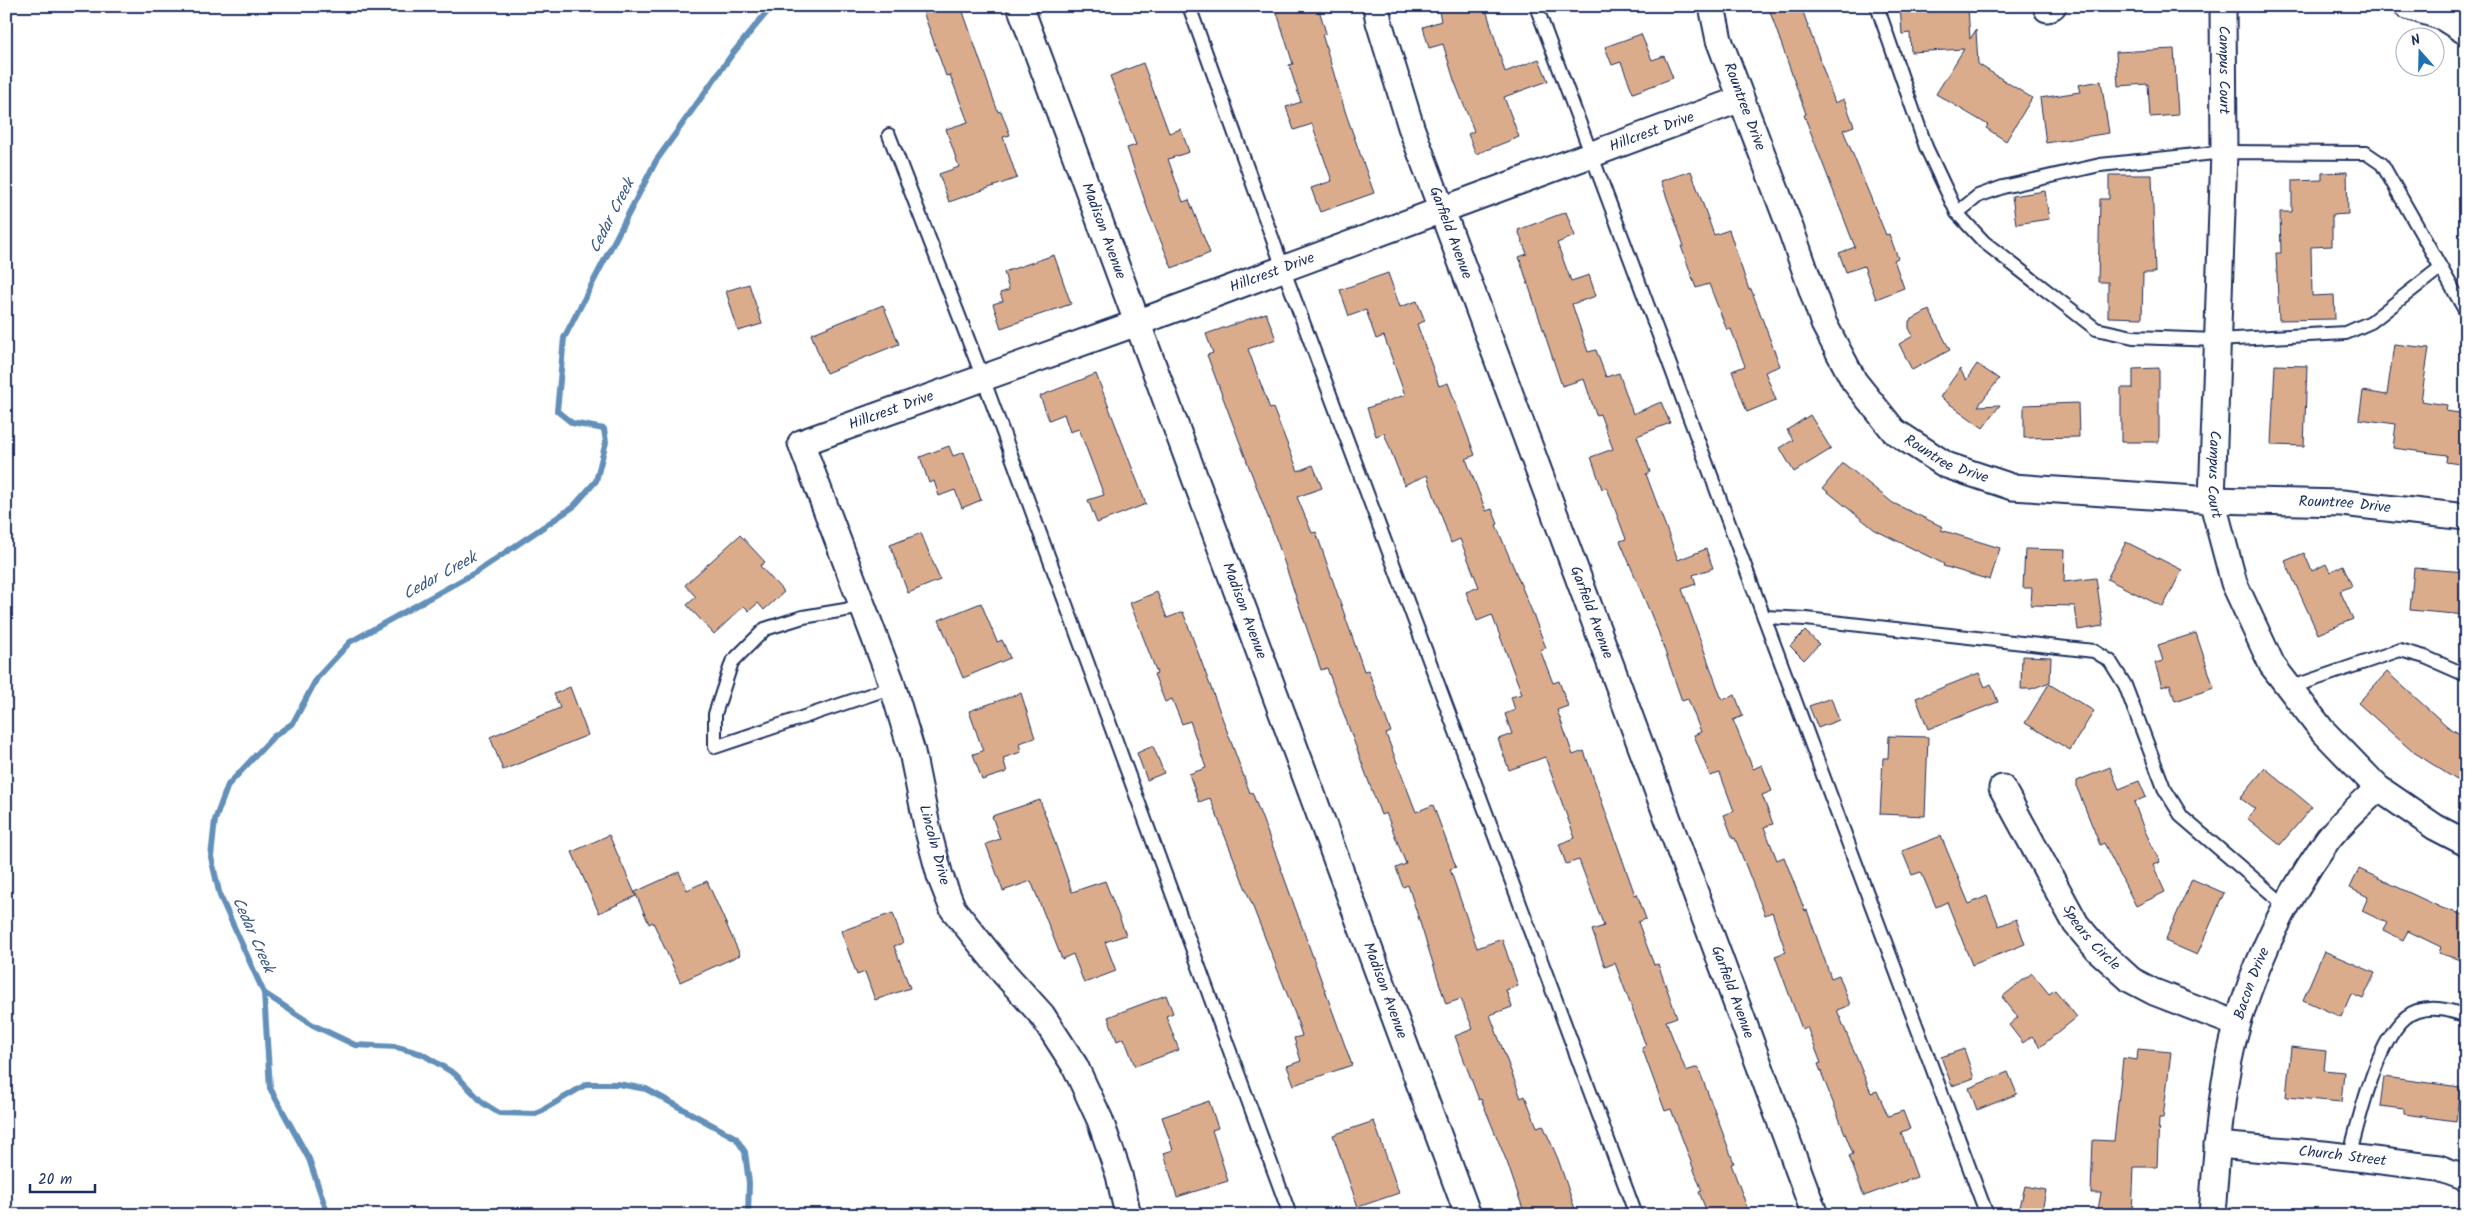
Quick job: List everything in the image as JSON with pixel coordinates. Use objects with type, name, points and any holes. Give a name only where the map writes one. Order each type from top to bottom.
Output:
[{"type":"street","name":"Madison Avenue","points":[[1020,6],[1468,1215]]},
{"type":"street","name":"Garfield Avenue","points":[[1376,6],[1397,84],[1441,209],[1815,1215]]},
{"type":"street","name":"Rountree Drive","points":[[1712,6],[1719,40],[1791,230],[1824,324],[1854,381],[1894,431],[1946,465],[2012,487],[2212,500],[2342,503],[2466,517]]},
{"type":"street","name":"Campus Court","points":[[2223,6],[2224,152],[2212,500],[2234,583],[2272,664],[2322,730],[2378,788],[2435,827],[2466,843]]},
{"type":"street","points":[[2407,6],[2442,17],[2466,32]]},
{"type":"street","name":"Hillcrest Drive","points":[[801,443],[1137,323],[1741,99]]},
{"type":"street","name":"Lincoln Drive","points":[[801,443],[893,687],[912,752],[933,850],[953,909],[1004,974],[1042,1015],[1074,1066],[1100,1120],[1119,1175],[1128,1215]]},
{"type":"street","name":"Spears Circle","points":[[2002,788],[2076,924],[2098,949],[2131,980],[2154,992],[2238,1024]]},
{"type":"street","name":"Bacon Drive","points":[[2212,1215],[2217,1144],[2224,1090],[2238,1024],[2262,952],[2329,838],[2378,788]]},
{"type":"street","name":"Church Street","points":[[2217,1144],[2439,1168],[2466,1178]]},
{"type":"lane","points":[[1189,6],[1284,268],[1636,1215]]},
{"type":"lane","points":[[1536,6],[1987,1215]]},
{"type":"lane","points":[[1877,6],[1926,147],[1957,213],[1984,242],[2096,329],[2133,337],[2217,340],[2346,333],[2371,322],[2440,268]]},
{"type":"lane","points":[[888,134],[983,378],[1290,1215]]},
{"type":"lane","points":[[1957,213],[1978,196],[2012,184],[2100,165],[2224,152],[2366,153],[2382,164],[2466,312]]},
{"type":"lane","points":[[863,607],[803,617],[765,629],[732,662],[715,714],[714,747],[893,687]]},
{"type":"lane","points":[[1764,617],[1806,619],[2094,651],[2110,661],[2125,685],[2164,788],[2182,817],[2287,907]]},
{"type":"lane","points":[[2289,688],[2400,650],[2425,657],[2466,675]]},
{"type":"lane","points":[[2349,1157],[2384,1044],[2400,1023],[2416,1011],[2446,1009],[2466,1016]]},
{"type":"building","points":[[921,6],[961,6],[998,112],[1001,111],[1010,135],[1003,137],[1017,178],[949,202],[939,174],[959,167],[946,129],[968,122],[950,75],[946,76]]},
{"type":"building","points":[[1275,6],[1318,6],[1326,33],[1322,34],[1346,114],[1374,193],[1320,212],[1311,188],[1332,181],[1312,124],[1294,130],[1286,107],[1301,102],[1289,65],[1293,64]]},
{"type":"building","points":[[1438,6],[1485,6],[1505,72],[1539,59],[1548,81],[1504,97],[1519,137],[1476,154],[1468,134],[1474,131],[1454,80],[1443,44],[1429,48],[1423,27],[1441,21]]},
{"type":"building","points":[[1768,6],[1801,6],[1835,103],[1844,99],[1854,126],[1843,130],[1886,235],[1889,234],[1898,258],[1894,260],[1904,288],[1876,299],[1864,266],[1846,272],[1839,253],[1855,247],[1804,115],[1806,114]]},
{"type":"building","points":[[1900,6],[1968,8],[1970,39],[1976,30],[1978,64],[2032,98],[2006,141],[1986,128],[1988,125],[1936,94],[1964,49],[1911,52],[1910,33],[1902,34]]},
{"type":"building","points":[[1641,34],[1652,60],[1664,56],[1673,78],[1633,93],[1621,62],[1612,65],[1605,47]]},
{"type":"building","points":[[2174,49],[2178,115],[2150,117],[2148,84],[2118,86],[2116,52]]},
{"type":"building","points":[[1143,63],[1169,133],[1181,129],[1189,152],[1168,159],[1183,202],[1189,200],[1210,253],[1172,268],[1148,210],[1127,148],[1136,145],[1110,76]]},
{"type":"building","points":[[2101,81],[2109,133],[2046,143],[2040,98],[2080,92],[2078,85]]},
{"type":"building","points":[[1691,171],[1714,235],[1729,230],[1749,290],[1751,289],[1780,366],[1765,372],[1776,400],[1747,412],[1732,371],[1745,366],[1731,329],[1727,330],[1709,284],[1696,288],[1681,246],[1684,246],[1661,181]]},
{"type":"building","points":[[2347,172],[2348,214],[2332,215],[2332,246],[2311,247],[2312,296],[2334,295],[2335,319],[2279,320],[2276,253],[2281,253],[2280,212],[2292,212],[2292,181],[2322,180],[2322,173]]},
{"type":"building","points":[[2109,175],[2152,175],[2155,273],[2143,273],[2142,318],[2108,317],[2108,282],[2098,282],[2100,199],[2109,199]]},
{"type":"building","points":[[2045,191],[2049,219],[2016,224],[2012,196]]},
{"type":"building","points":[[1566,212],[1575,236],[1557,243],[1571,281],[1589,275],[1596,296],[1572,304],[1588,352],[1596,350],[1606,377],[1619,373],[1633,414],[1661,402],[1670,423],[1637,436],[1650,472],[1646,474],[1678,560],[1706,549],[1713,568],[1693,575],[1696,584],[1682,589],[1722,700],[1735,695],[1743,716],[1733,720],[1753,769],[1762,765],[1772,791],[1762,795],[1773,824],[1764,827],[1777,860],[1784,857],[1805,911],[1807,910],[1831,978],[1839,975],[1850,1005],[1837,1010],[1871,1093],[1877,1091],[1888,1116],[1903,1111],[1910,1129],[1901,1132],[1917,1177],[1864,1196],[1849,1156],[1853,1154],[1818,1064],[1821,1063],[1807,1027],[1802,1029],[1775,956],[1786,952],[1772,912],[1765,915],[1735,838],[1733,839],[1724,815],[1734,811],[1720,773],[1710,776],[1694,735],[1701,732],[1688,699],[1682,701],[1658,631],[1620,541],[1626,539],[1607,488],[1602,489],[1591,457],[1613,449],[1600,414],[1596,415],[1584,379],[1562,386],[1519,257],[1527,254],[1518,230]]},
{"type":"building","points":[[1054,255],[1071,304],[1001,328],[993,304],[1003,301],[1000,293],[1009,290],[1004,272]]},
{"type":"building","points":[[1388,273],[1400,307],[1417,301],[1425,321],[1417,324],[1439,386],[1448,383],[1475,455],[1466,459],[1486,511],[1492,509],[1498,524],[1496,525],[1533,614],[1546,648],[1540,650],[1553,683],[1559,681],[1568,706],[1557,710],[1573,755],[1584,751],[1635,895],[1637,894],[1646,919],[1638,922],[1654,965],[1658,964],[1677,1017],[1666,1021],[1686,1071],[1698,1067],[1734,1163],[1731,1164],[1750,1215],[1708,1215],[1699,1192],[1702,1191],[1671,1109],[1665,1111],[1642,1048],[1646,1046],[1615,963],[1605,967],[1592,930],[1604,926],[1579,860],[1566,864],[1559,844],[1575,838],[1545,757],[1509,770],[1498,739],[1512,734],[1505,714],[1515,710],[1511,697],[1522,694],[1492,615],[1477,621],[1466,592],[1479,587],[1460,539],[1451,543],[1427,475],[1404,485],[1384,433],[1376,436],[1367,408],[1405,395],[1384,336],[1376,339],[1366,310],[1349,316],[1340,290]]},
{"type":"building","points":[[749,284],[762,324],[738,331],[726,291]]},
{"type":"building","points":[[883,305],[899,344],[826,373],[811,334]]},
{"type":"building","points":[[1929,310],[1950,350],[1912,370],[1899,344],[1913,336],[1909,328],[1909,321]]},
{"type":"building","points":[[1266,313],[1276,339],[1248,349],[1270,409],[1273,408],[1298,471],[1313,465],[1322,488],[1297,497],[1312,533],[1316,532],[1364,671],[1368,670],[1391,732],[1386,734],[1416,812],[1433,805],[1456,867],[1450,869],[1477,948],[1502,939],[1518,986],[1506,990],[1512,1007],[1490,1015],[1521,1098],[1525,1096],[1537,1127],[1543,1125],[1558,1159],[1575,1209],[1560,1215],[1525,1215],[1507,1162],[1481,1099],[1479,1100],[1455,1036],[1473,1029],[1461,999],[1446,1004],[1408,885],[1403,887],[1396,868],[1406,864],[1386,813],[1381,815],[1327,668],[1321,670],[1278,544],[1207,355],[1213,353],[1206,334]]},
{"type":"building","points":[[2394,344],[2429,348],[2421,401],[2447,405],[2446,411],[2466,414],[2466,465],[2446,462],[2447,455],[2393,448],[2396,424],[2359,419],[2363,391],[2387,395]]},
{"type":"building","points":[[1977,364],[1999,379],[1978,406],[2000,405],[1983,428],[1940,397],[1960,369],[1966,380]]},
{"type":"building","points":[[2275,365],[2307,366],[2304,446],[2271,445]]},
{"type":"building","points":[[2159,368],[2159,442],[2121,442],[2121,388],[2133,388],[2133,369]]},
{"type":"building","points":[[1096,374],[1146,504],[1097,523],[1088,500],[1104,495],[1079,429],[1070,432],[1064,414],[1049,420],[1040,396]]},
{"type":"building","points":[[2078,403],[2079,437],[2024,438],[2024,405]]},
{"type":"building","points":[[1810,415],[1831,449],[1794,472],[1780,448],[1793,440],[1787,430]]},
{"type":"building","points":[[949,446],[953,456],[964,452],[981,500],[962,508],[955,490],[939,496],[934,481],[929,483],[920,457]]},
{"type":"building","points":[[1843,463],[1893,503],[1943,527],[1941,530],[2000,548],[1990,580],[1943,566],[1944,564],[1875,530],[1823,488]]},
{"type":"building","points":[[921,533],[940,580],[908,593],[890,545]]},
{"type":"building","points":[[740,535],[765,562],[760,566],[784,592],[764,610],[758,603],[749,611],[744,606],[714,634],[687,605],[696,597],[685,585]]},
{"type":"building","points":[[2126,542],[2182,570],[2163,607],[2107,579]]},
{"type":"building","points":[[2025,549],[2065,550],[2064,582],[2096,578],[2103,626],[2078,630],[2075,606],[2031,605],[2032,588],[2023,588]]},
{"type":"building","points":[[2304,553],[2312,571],[2326,564],[2330,572],[2343,565],[2352,586],[2340,591],[2353,619],[2318,634],[2285,561]]},
{"type":"building","points":[[2414,568],[2466,572],[2466,615],[2410,610]]},
{"type":"building","points":[[1157,592],[1167,618],[1183,612],[1250,793],[1252,792],[1276,855],[1352,1065],[1294,1085],[1287,1066],[1301,1061],[1294,1038],[1302,1036],[1295,1014],[1210,798],[1199,802],[1189,774],[1206,768],[1190,721],[1182,724],[1172,699],[1165,702],[1154,674],[1157,673],[1130,603]]},
{"type":"building","points":[[981,603],[997,642],[1002,640],[1010,658],[963,678],[939,620]]},
{"type":"building","points":[[1805,631],[1819,644],[1804,660],[1790,646]]},
{"type":"building","points":[[2196,633],[2214,688],[2175,701],[2170,684],[2162,687],[2155,663],[2163,661],[2158,645]]},
{"type":"building","points":[[2022,656],[2051,657],[2050,682],[2031,689],[2021,689]]},
{"type":"building","points":[[2387,672],[2447,726],[2466,738],[2466,786],[2412,751],[2358,703]]},
{"type":"building","points":[[1979,673],[1985,687],[1991,684],[1998,702],[1928,729],[1916,698]]},
{"type":"building","points":[[2049,684],[2094,711],[2070,750],[2025,723]]},
{"type":"building","points":[[570,687],[588,735],[503,770],[490,737],[560,708],[554,694]]},
{"type":"building","points":[[1021,693],[1035,738],[1019,743],[1021,752],[1003,758],[1007,772],[982,780],[973,754],[983,751],[969,711]]},
{"type":"building","points":[[1831,698],[1839,720],[1818,728],[1809,706]]},
{"type":"building","points":[[1889,736],[1928,737],[1925,816],[1880,814],[1883,758],[1888,758]]},
{"type":"building","points":[[1153,746],[1164,773],[1147,780],[1137,753]]},
{"type":"building","points":[[2110,767],[2119,789],[2139,781],[2146,797],[2134,802],[2143,827],[2160,862],[2153,865],[2165,892],[2136,906],[2104,843],[2100,845],[2077,788],[2077,781]]},
{"type":"building","points":[[2265,768],[2312,807],[2280,845],[2247,818],[2255,809],[2240,798]]},
{"type":"building","points":[[1040,800],[1072,892],[1105,881],[1126,935],[1105,942],[1116,971],[1084,983],[1073,954],[1062,959],[1031,881],[1003,891],[986,844],[1000,839],[992,816]]},
{"type":"building","points":[[609,835],[636,896],[599,913],[572,852]]},
{"type":"building","points":[[1941,836],[1969,904],[1987,896],[1999,926],[2016,919],[2025,944],[1972,965],[1947,902],[1936,907],[1921,872],[1912,875],[1902,851]]},
{"type":"building","points":[[2359,869],[2442,908],[2466,916],[2466,962],[2439,953],[2441,947],[2408,931],[2403,940],[2383,930],[2387,923],[2362,911],[2368,897],[2350,888]]},
{"type":"building","points":[[679,872],[687,890],[707,881],[740,955],[680,982],[653,922],[649,924],[635,892]]},
{"type":"building","points":[[2192,879],[2224,893],[2197,955],[2165,941]]},
{"type":"building","points":[[893,913],[903,943],[894,946],[910,988],[875,1000],[865,972],[857,975],[841,931]]},
{"type":"building","points":[[2324,951],[2375,973],[2363,999],[2351,994],[2341,1017],[2303,1000]]},
{"type":"building","points":[[2032,973],[2049,994],[2055,990],[2077,1017],[2040,1047],[2032,1036],[2023,1043],[2009,1025],[2018,1017],[2002,997]]},
{"type":"building","points":[[1166,995],[1173,1013],[1166,1016],[1179,1050],[1135,1066],[1124,1038],[1117,1041],[1108,1017]]},
{"type":"building","points":[[2291,1047],[2326,1051],[2324,1070],[2344,1072],[2341,1102],[2286,1097]]},
{"type":"building","points":[[1964,1049],[1974,1078],[1952,1086],[1941,1057]]},
{"type":"building","points":[[2138,1049],[2171,1052],[2163,1118],[2159,1118],[2157,1167],[2134,1167],[2132,1215],[2097,1215],[2101,1193],[2091,1193],[2093,1140],[2114,1141],[2123,1058],[2137,1060]]},
{"type":"building","points":[[2008,1072],[2017,1094],[1977,1110],[1969,1088]]},
{"type":"building","points":[[2384,1077],[2460,1087],[2456,1121],[2404,1114],[2404,1109],[2380,1106]]},
{"type":"building","points":[[1209,1101],[1218,1128],[1212,1130],[1228,1181],[1177,1197],[1164,1153],[1173,1150],[1162,1117]]},
{"type":"building","points":[[1374,1121],[1399,1193],[1358,1207],[1333,1135]]},
{"type":"building","points":[[2025,1186],[2046,1190],[2042,1211],[2020,1207]]},
{"type":"waterway","name":"Cedar Creek","points":[[328,1215],[309,1159],[270,1088],[264,993],[220,896],[211,857],[215,820],[228,785],[273,737],[293,723],[317,678],[350,642],[478,571],[573,507],[596,481],[606,442],[604,429],[572,423],[557,411],[564,338],[656,161],[733,53],[772,6]]},
{"type":"waterway","points":[[264,993],[313,1025],[355,1045],[397,1047],[422,1054],[455,1074],[483,1103],[499,1113],[536,1114],[587,1084],[618,1084],[646,1089],[736,1138],[745,1152],[749,1183],[748,1215]]}]
